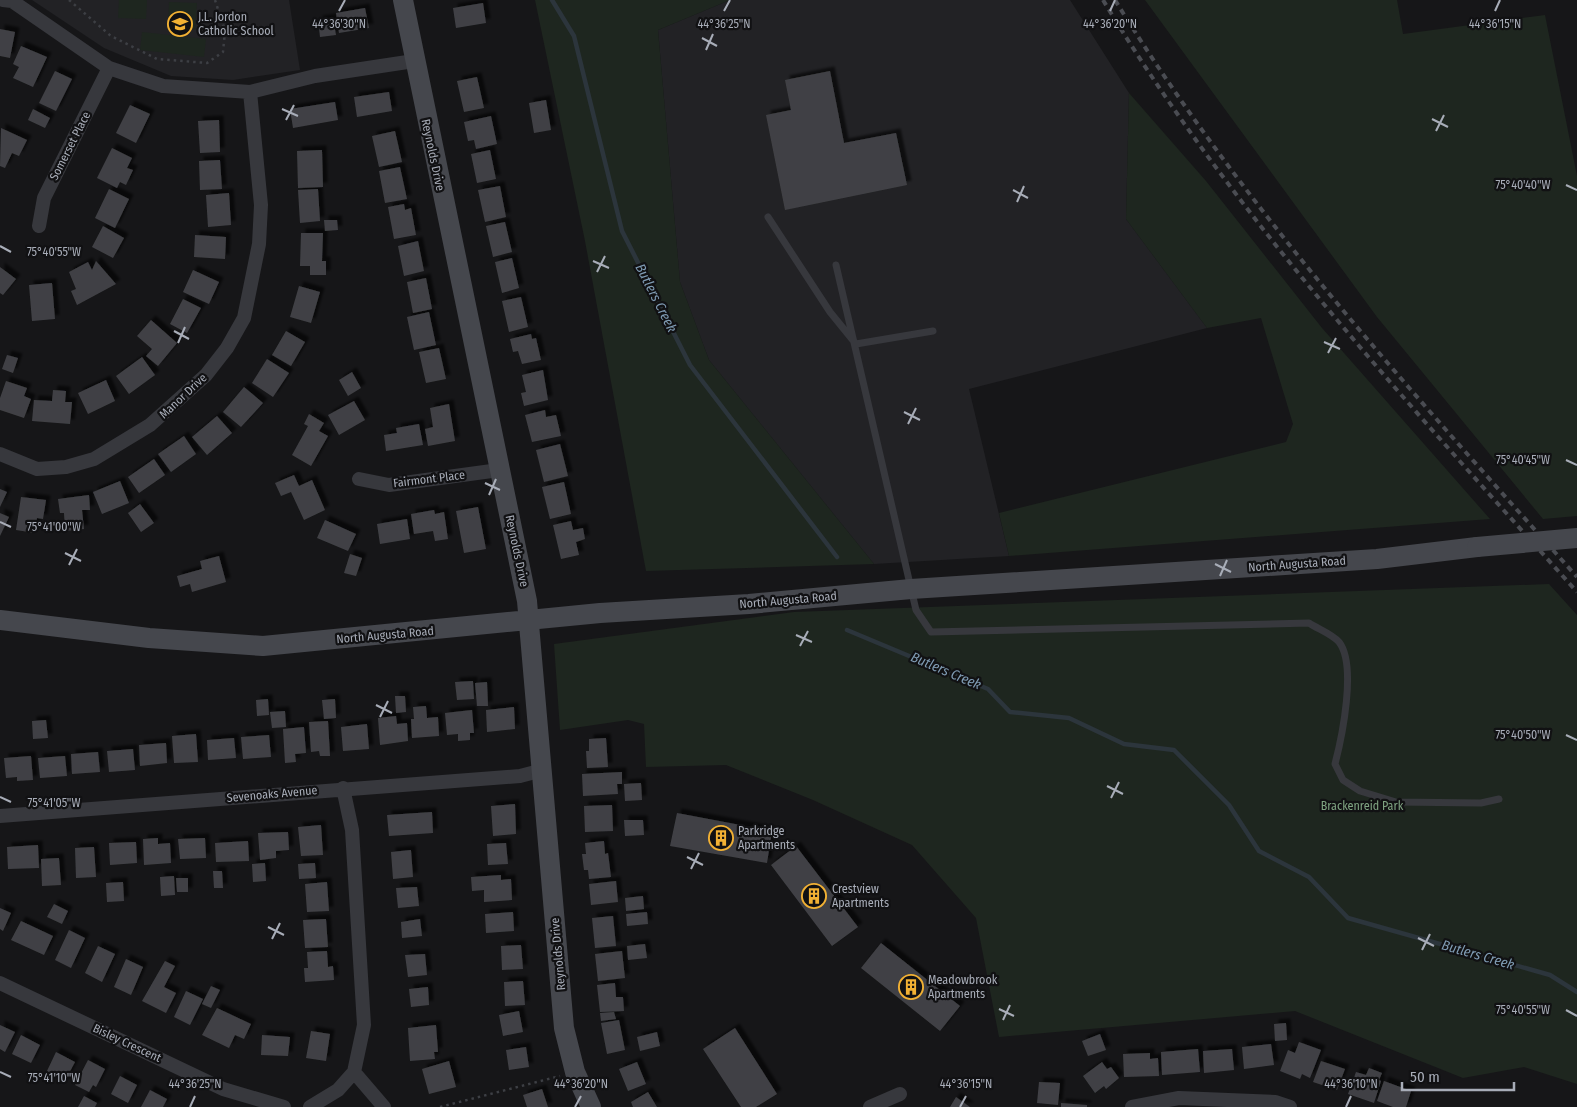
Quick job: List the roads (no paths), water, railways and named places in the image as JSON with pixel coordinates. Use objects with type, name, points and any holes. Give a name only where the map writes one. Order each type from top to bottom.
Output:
[{"type":"main road","name":"Reynolds Drive","points":[[403,0],[530,622],[564,1028],[575,1072],[591,1107]]},
{"type":"main road","name":"North Augusta Road","points":[[0,620],[149,638],[263,646],[530,622],[600,613],[749,604],[911,589],[1377,559],[1577,538]]},
{"type":"street","points":[[3,0],[12,1],[110,68],[163,86],[250,92],[315,76],[414,61]]},
{"type":"street","name":"Somerset Place","points":[[39,226],[44,198],[110,68]]},
{"type":"street","name":"Manor Drive","points":[[0,454],[38,469],[66,467],[94,459],[150,426],[206,375],[227,348],[244,318],[259,244],[260,205],[250,92]]},
{"type":"street","name":"Fairmont Place","points":[[359,479],[389,485],[499,470]]},
{"type":"street","name":"Sevenoaks Avenue","points":[[0,816],[342,788],[520,776],[543,770]]},
{"type":"street","points":[[310,1107],[338,1090],[354,1072],[364,1025],[352,830],[342,788]]},
{"type":"street","name":"Bisley Crescent","points":[[0,983],[223,1089],[284,1107]]},
{"type":"street","points":[[354,1072],[384,1107]]},
{"type":"street","points":[[870,1107],[900,1094]]},
{"type":"street","points":[[1132,1107],[1179,1098],[1275,1102],[1290,1107]]},
{"type":"lane","points":[[768,217],[830,312],[856,344]]},
{"type":"lane","points":[[836,265],[856,344],[916,610],[931,632],[1309,624],[1338,640],[1345,653],[1347,698],[1342,737],[1334,764],[1343,780],[1360,791],[1396,802],[1481,803],[1499,799]]},
{"type":"lane","points":[[856,344],[932,331]]},
{"type":"waterway","name":"Butlers Creek","points":[[552,0],[574,36],[622,231],[690,365],[837,557]]},
{"type":"waterway","name":"Butlers Creek","points":[[847,630],[988,689],[1010,712],[1069,718],[1124,744],[1174,750],[1229,805],[1259,851],[1309,877],[1348,918],[1550,975],[1577,992]]},
{"type":"railway","points":[[1103,0],[1154,80],[1209,158],[1266,233],[1326,307],[1450,451],[1577,592]]},
{"type":"railway","points":[[1115,0],[1165,78],[1275,227],[1393,369],[1577,577]]},
{"type":"place","name":"J.L. Jordon Catholic School","points":[[180,24]]},
{"type":"place","name":"Parkridge Apartments","points":[[721,838]]},
{"type":"place","name":"Crestview Apartments","points":[[814,896]]},
{"type":"place","name":"Meadowbrook Apartments","points":[[911,987]]},
{"type":"park label","name":"Brackenreid Park","points":[[1362,806]]}]
